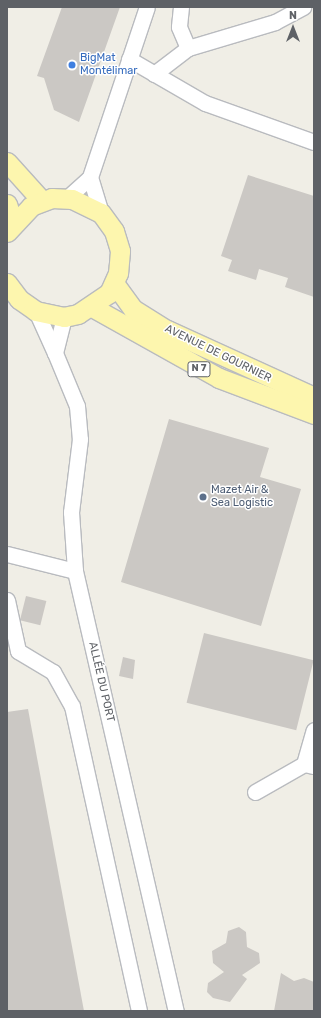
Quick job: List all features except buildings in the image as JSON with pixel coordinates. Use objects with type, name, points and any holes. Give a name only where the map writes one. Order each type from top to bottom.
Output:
[{"type":"main road","points":[[7,162],[42,201]]},
{"type":"main road","points":[[8,285],[19,300],[36,311],[64,316],[92,307],[114,283],[120,251],[114,231],[101,213],[82,202],[67,198],[42,201],[9,219]]},
{"type":"main road","name":"AVENUE DE GOURNIER","points":[[114,283],[133,309],[167,330],[314,397]]},
{"type":"main road","name":"AVENUE DE GOURNIER","points":[[92,307],[212,375],[314,414]]},
{"type":"street","points":[[67,198],[90,176],[147,7]]},
{"type":"street","points":[[181,7],[179,27],[188,48]]},
{"type":"street","points":[[154,74],[188,48],[275,22],[303,7]]},
{"type":"street","points":[[129,59],[205,103],[314,142]]},
{"type":"street","points":[[90,176],[101,213]]},
{"type":"street","name":"ALLÉE DU PORT","points":[[36,311],[77,406],[80,439],[71,512],[75,571],[176,1011]]},
{"type":"street","points":[[55,353],[64,316]]},
{"type":"street","points":[[7,554],[75,571]]},
{"type":"street","points":[[7,600],[18,651],[53,672],[72,706],[139,1011]]},
{"type":"street","points":[[255,792],[309,766],[314,730]]},
{"type":"place","name":"BigMat Montélimar","points":[[72,65]]},
{"type":"place","name":"Mazet Air & Sea Logistic","points":[[203,497]]}]
